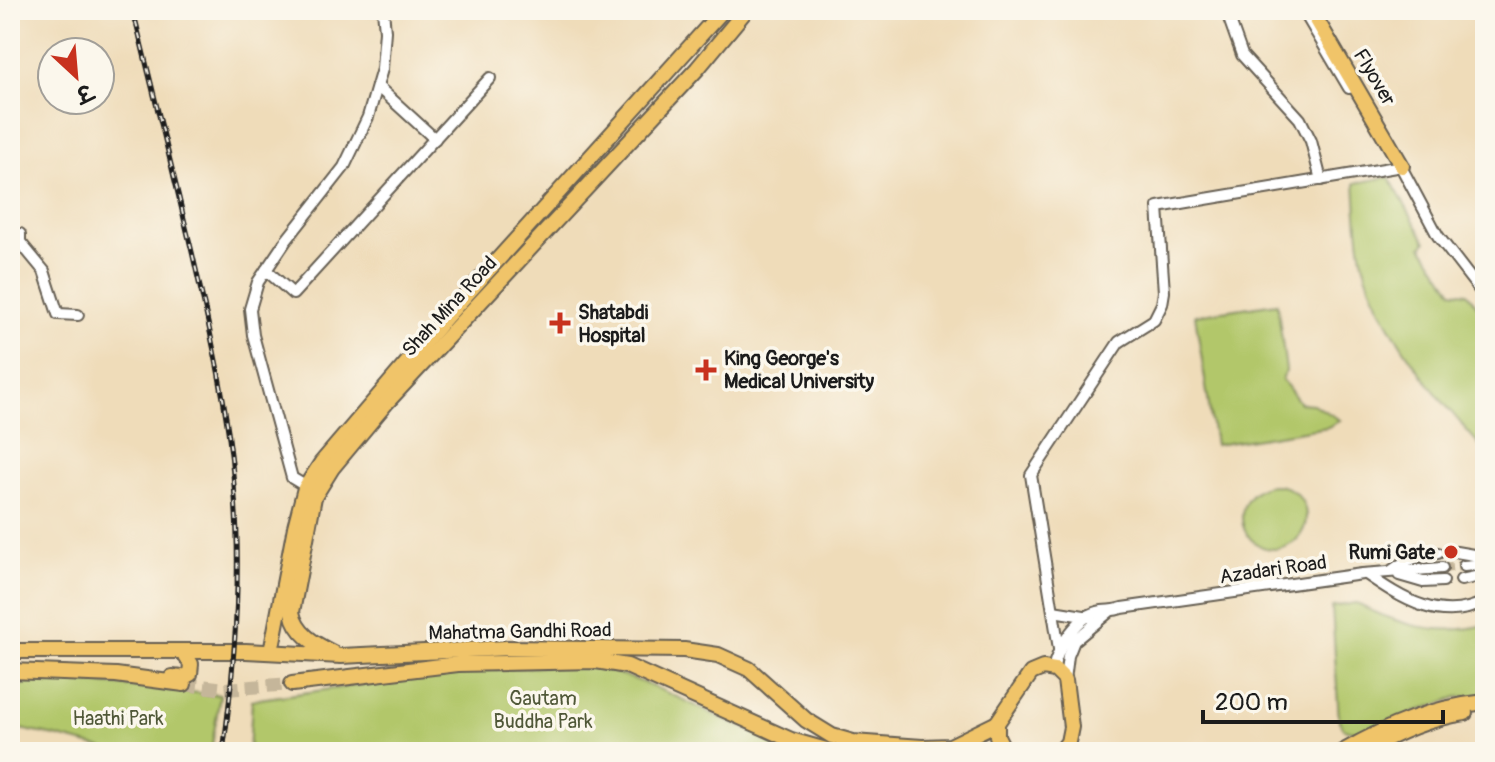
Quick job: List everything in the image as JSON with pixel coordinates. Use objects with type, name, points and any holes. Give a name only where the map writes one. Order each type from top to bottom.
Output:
[{"type":"main road","name":"Shah Mina Road","points":[[572,190],[634,136],[746,10]]},
{"type":"main road","name":"Flyover","points":[[1311,10],[1402,166]]},
{"type":"main road","name":"Shah Mina Road","points":[[271,652],[276,619],[311,490],[572,190],[620,125],[722,11]]},
{"type":"main road","points":[[722,11],[735,23]]},
{"type":"main road","points":[[620,125],[634,136]]},
{"type":"main road","name":"Shah Mina Road","points":[[311,490],[293,622],[306,637],[341,656]]},
{"type":"main road","points":[[246,651],[258,645],[276,619]]},
{"type":"main road","name":"Mahatma Gandhi Road","points":[[10,651],[246,651],[341,656],[507,648],[684,650],[718,655],[749,669],[806,720],[832,736],[853,742],[950,746],[997,723]]},
{"type":"main road","points":[[627,666],[628,649]]},
{"type":"main road","points":[[146,679],[153,676],[187,676],[191,664],[183,652]]},
{"type":"main road","name":"Mahatma Gandhi Road","points":[[292,684],[458,664],[596,661],[627,666],[798,742],[833,752]]},
{"type":"main road","points":[[1005,752],[997,736],[997,723],[1031,673],[1037,669],[1053,670],[1065,680],[1077,752]]},
{"type":"main road","points":[[10,683],[34,670]]},
{"type":"main road","points":[[10,671],[34,670],[184,684]]},
{"type":"main road","points":[[1342,752],[1383,729],[1430,711],[1485,702]]},
{"type":"main road","points":[[1363,752],[1403,732],[1451,715],[1485,710]]},
{"type":"main road","points":[[798,742],[806,720]]},
{"type":"main road","points":[[1060,752],[1068,742],[1071,727]]},
{"type":"street","points":[[311,490],[292,478],[253,335],[250,309],[258,282],[344,167],[368,117],[382,69],[383,10]]},
{"type":"street","points":[[1226,10],[1242,55],[1300,119],[1311,141],[1321,180]]},
{"type":"street","points":[[1303,10],[1380,140],[1402,166],[1438,236],[1485,297]]},
{"type":"street","points":[[1480,10],[1485,74]]},
{"type":"street","points":[[266,270],[293,294],[490,78]]},
{"type":"street","points":[[377,86],[435,139]]},
{"type":"street","points":[[1059,649],[1031,475],[1119,342],[1154,320],[1162,304],[1164,292],[1158,207],[1402,166]]},
{"type":"street","points":[[20,234],[20,242],[44,271],[58,314],[78,315]]},
{"type":"street","points":[[1456,552],[1485,557]]},
{"type":"street","name":"Azadari Road","points":[[1090,617],[1122,608],[1389,572],[1409,559],[1438,553]]},
{"type":"street","points":[[1464,566],[1485,564]]},
{"type":"street","points":[[1389,572],[1442,568]]},
{"type":"street","points":[[1389,572],[1423,582],[1443,581]]},
{"type":"street","points":[[1366,574],[1408,601],[1427,609],[1457,610],[1485,601]]},
{"type":"street","points":[[1461,580],[1485,575]]},
{"type":"street","points":[[1053,611],[1090,617]]},
{"type":"street","points":[[1065,680],[1068,656],[1074,641],[1109,612]]},
{"type":"street","points":[[1053,670],[1059,649],[1068,635],[1090,617]]},
{"type":"green space","points":[[1389,177],[1426,242],[1422,246],[1453,291],[1467,293],[1485,315],[1485,451],[1413,362],[1382,312],[1371,287],[1360,243],[1355,183]]},
{"type":"green space","points":[[1277,303],[1286,370],[1282,379],[1300,403],[1313,404],[1340,420],[1328,427],[1215,445],[1195,315]]},
{"type":"green space","points":[[1274,485],[1292,491],[1300,499],[1306,517],[1300,535],[1292,543],[1274,549],[1256,543],[1248,535],[1242,517],[1248,499],[1256,491]]},
{"type":"green space","points":[[1355,603],[1386,617],[1434,629],[1485,625],[1485,696],[1458,697],[1357,732],[1344,729],[1339,721],[1332,607]]},
{"type":"green space","name":"Gautam Buddha Park","points":[[576,664],[636,680],[778,743],[808,752],[249,752],[252,700],[454,672]]},
{"type":"green space","name":"Haathi Park","points":[[38,678],[220,695],[211,752],[116,752],[10,727],[10,690]]},
{"type":"tunnel","points":[[1442,568],[1464,566]]},
{"type":"tunnel","points":[[184,684],[225,689],[292,684]]},
{"type":"railway","points":[[133,10],[205,310],[223,397],[231,456],[237,585],[234,652],[223,752]]},
{"type":"place","name":"Shatabdi Hospital","points":[[560,323]]},
{"type":"place","name":"King George's Medical University","points":[[706,370]]},
{"type":"place","name":"Rumi Gate","points":[[1451,552]]}]
